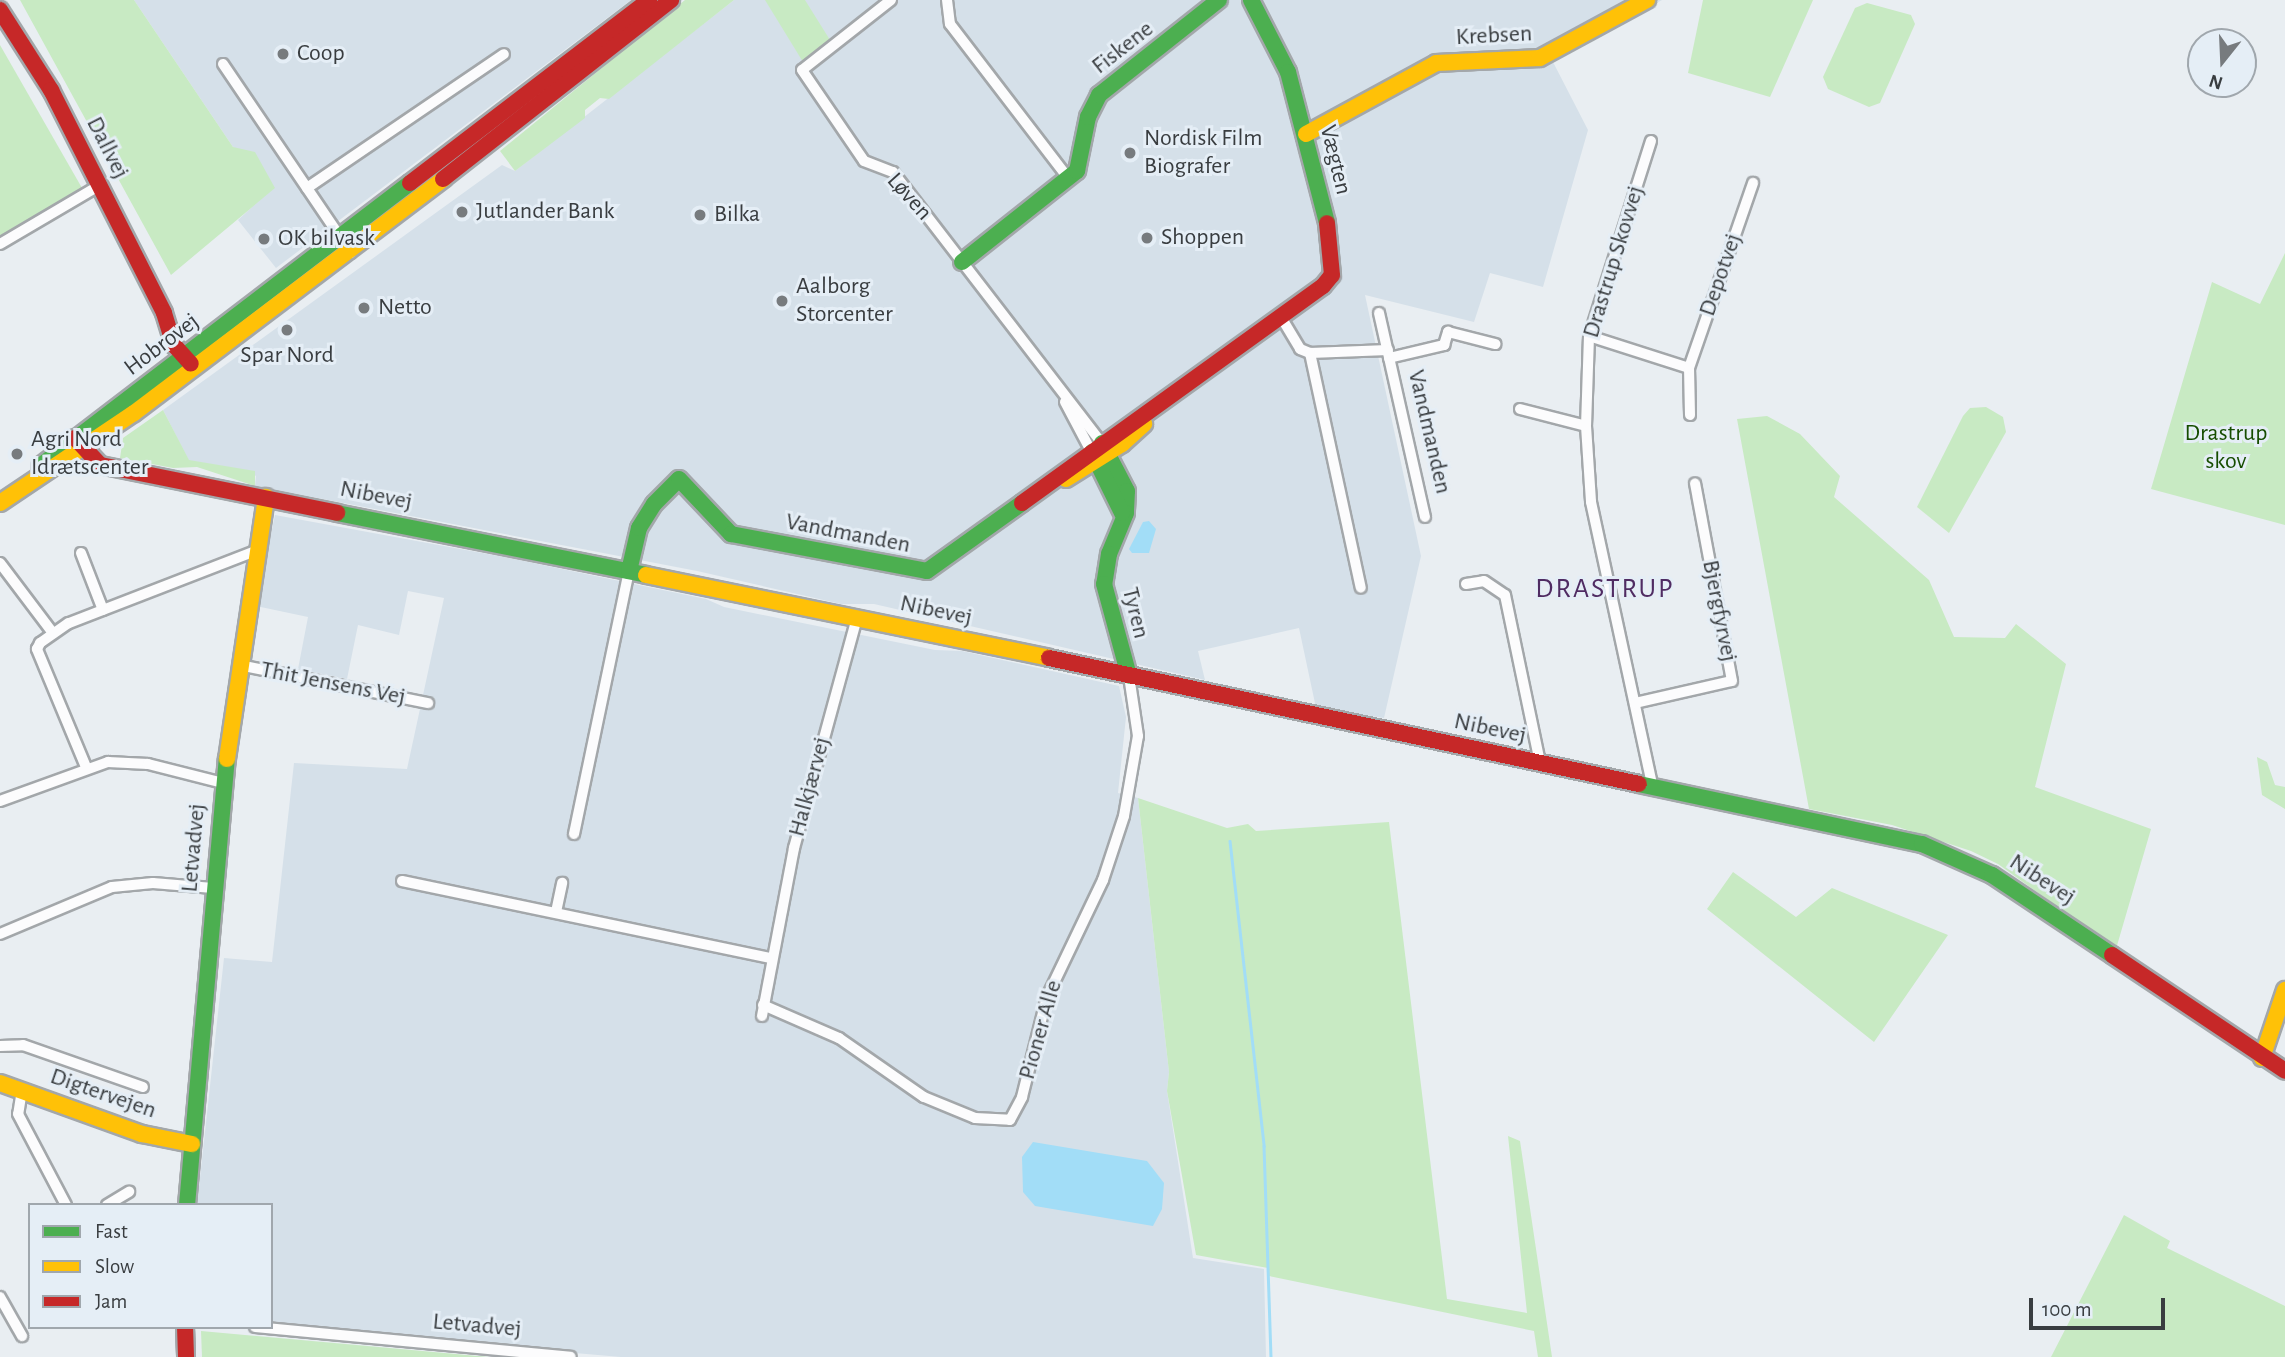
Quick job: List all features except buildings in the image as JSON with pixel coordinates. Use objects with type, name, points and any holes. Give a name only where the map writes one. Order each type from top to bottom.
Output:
[{"type":"street","name":"Hobrovej","points":[[7,498],[190,359],[341,237],[649,0]]},
{"type":"street","name":"Hobrovej","points":[[190,359],[351,253],[671,0]]},
{"type":"street","name":"Løven","points":[[891,0],[802,70],[864,161],[893,172],[1058,387],[1100,452]]},
{"type":"street","points":[[947,0],[950,24],[1069,179],[962,262]]},
{"type":"street","name":"Fiskene","points":[[1069,179],[1077,171],[1088,117],[1099,96],[1219,0]]},
{"type":"street","name":"Vægten","points":[[1251,0],[1288,72],[1306,134],[1334,261],[1323,286],[1281,317]]},
{"type":"street","name":"Krebsen","points":[[1306,134],[1437,63],[1452,59],[1540,58],[1647,0]]},
{"type":"street","name":"Dallvej","points":[[0,10],[51,90],[190,359]]},
{"type":"street","points":[[307,188],[345,156],[504,54]]},
{"type":"street","points":[[223,64],[351,253]]},
{"type":"street","name":"Drastrup Skovvej","points":[[1651,141],[1588,336],[1586,426],[1591,502],[1652,785]]},
{"type":"street","name":"Depotvej","points":[[1690,415],[1689,368],[1753,183]]},
{"type":"street","points":[[0,244],[100,185]]},
{"type":"street","name":"Vandmanden","points":[[1379,313],[1425,517]]},
{"type":"street","points":[[1281,317],[1300,349],[1310,353],[1361,588]]},
{"type":"street","name":"Vandmanden","points":[[629,571],[639,528],[654,504],[679,479],[731,534],[915,572],[935,567],[1047,485],[1100,452],[1281,317]]},
{"type":"street","name":"Vandmanden","points":[[1310,353],[1388,354],[1444,345],[1448,332],[1495,344]]},
{"type":"street","points":[[1588,336],[1689,368]]},
{"type":"street","points":[[1520,409],[1586,426]]},
{"type":"street","name":"Nibevej","points":[[83,441],[100,465],[857,617],[1884,834],[1957,857],[2033,900],[2262,1058],[2285,1071]]},
{"type":"street","name":"Tyren","points":[[1100,452],[1127,491],[1122,523],[1109,554],[1104,584],[1129,676]]},
{"type":"street","name":"Bjergfyrvej","points":[[1634,703],[1732,681],[1695,483]]},
{"type":"street","name":"Letvadvej","points":[[187,1203],[223,783],[266,497]]},
{"type":"street","points":[[86,767],[37,649],[53,633],[103,610],[256,551]]},
{"type":"street","points":[[81,553],[103,610]]},
{"type":"street","points":[[0,563],[53,633]]},
{"type":"street","points":[[574,834],[629,571]]},
{"type":"street","points":[[1466,584],[1485,581],[1505,595],[1540,762]]},
{"type":"street","name":"Halkjærvej","points":[[763,1011],[794,848],[857,617]]},
{"type":"street","name":"Thit Jensens Vej","points":[[239,666],[428,704]]},
{"type":"street","name":"Pioner Alle","points":[[763,1011],[839,1038],[924,1097],[975,1118],[1010,1120],[1022,1097],[1047,997],[1103,880],[1124,817],[1138,736],[1129,676]]},
{"type":"street","points":[[0,801],[86,767],[124,761],[223,783]]},
{"type":"street","points":[[402,881],[772,958]]},
{"type":"street","points":[[0,934],[112,887],[143,883],[213,888]]},
{"type":"street","points":[[556,912],[562,883]]},
{"type":"street","points":[[2262,1058],[2285,990]]},
{"type":"street","points":[[0,1046],[23,1045],[143,1087]]},
{"type":"street","name":"Digtervejen","points":[[0,1083],[142,1134],[192,1144]]},
{"type":"street","points":[[22,1090],[18,1114],[65,1203]]},
{"type":"street","points":[[111,1203],[130,1192]]},
{"type":"street","points":[[0,1297],[22,1336]]},
{"type":"street","points":[[185,1329],[186,1357]]},
{"type":"street","name":"Letvadvej","points":[[273,1329],[570,1357]]},
{"type":"shaded area","points":[[134,0],[631,0],[276,268],[238,220],[274,187],[233,147]]},
{"type":"shaded area","points":[[734,0],[1662,0],[1553,62],[1588,130],[1543,287],[1490,273],[1474,322],[1365,295],[1421,556],[1384,718],[1316,708],[1299,628],[1198,651],[1205,680],[874,604],[841,604],[697,571],[255,486],[256,476],[251,473],[189,461],[163,410],[502,165],[515,171]]},
{"type":"shaded area","points":[[275,515],[504,557],[706,599],[724,607],[935,650],[962,651],[1119,686],[1126,717],[1118,793],[1138,798],[1169,1072],[1167,1091],[1193,1258],[1264,1269],[1266,1357],[621,1357],[273,1327],[273,1203],[197,1203],[224,958],[272,962],[294,763],[407,769],[444,598],[408,591],[399,635],[358,625],[347,679],[298,669],[308,617],[256,606]]},
{"type":"green space","points":[[20,0],[134,0],[233,147],[255,152],[275,188],[171,275]]},
{"type":"green space","points":[[685,0],[734,0],[609,99],[600,98],[585,110],[585,118],[515,171],[500,151]]},
{"type":"green space","points":[[765,0],[805,0],[830,40],[803,62]]},
{"type":"green space","points":[[1703,0],[1813,0],[1770,97],[1688,73]]},
{"type":"green space","points":[[1867,3],[1911,15],[1915,24],[1880,103],[1869,107],[1828,89],[1823,77],[1855,8]]},
{"type":"green space","points":[[0,45],[82,188],[0,236]]},
{"type":"green space","name":"Drastrup skov","points":[[2285,253],[2285,525],[2151,489],[2212,282],[2260,304]]},
{"type":"green space","points":[[1986,407],[2003,417],[2006,432],[1949,533],[1917,507],[1963,416],[1970,408]]},
{"type":"green space","points":[[163,410],[189,460],[255,471],[255,486],[197,467],[173,468],[120,458],[123,438]]},
{"type":"green space","points":[[1767,416],[1800,434],[1840,476],[1834,497],[1929,580],[1954,637],[2005,638],[2016,624],[2066,664],[2035,787],[2151,829],[2116,949],[1998,864],[1971,851],[1892,825],[1809,809],[1737,419]]},
{"type":"green space","points":[[2257,757],[2267,762],[2275,785],[2285,787],[2285,809],[2262,795]]},
{"type":"green space","points":[[1138,798],[1227,828],[1248,824],[1256,831],[1389,822],[1447,1299],[1527,1313],[1508,1136],[1520,1141],[1552,1357],[1538,1357],[1534,1331],[1269,1276],[1268,1268],[1196,1255],[1167,1091],[1169,1072]]},
{"type":"green space","points":[[1733,872],[1796,917],[1832,888],[1948,935],[1874,1042],[1707,909]]},
{"type":"green space","points":[[2124,1215],[2170,1241],[2167,1248],[2285,1306],[2285,1357],[2051,1357]]},
{"type":"green space","points":[[201,1331],[489,1357],[202,1357]]},
{"type":"water","points":[[1149,521],[1156,529],[1149,553],[1132,553],[1129,549],[1143,522]]},
{"type":"water","points":[[1033,1142],[1147,1161],[1164,1183],[1162,1209],[1153,1226],[1035,1206],[1023,1192],[1022,1157]]},
{"type":"waterway","points":[[1230,841],[1264,1146],[1271,1357]]},
{"type":"traffic: fast","points":[[962,262],[1077,171],[1088,117],[1099,95],[1219,0]]},
{"type":"traffic: fast","points":[[1251,0],[1288,72],[1327,223]]},
{"type":"traffic: fast","points":[[40,466],[410,183]]},
{"type":"traffic: fast","points":[[1102,443],[1127,491],[1126,513],[1109,554],[1104,584],[1129,676]]},
{"type":"traffic: fast","points":[[1092,452],[1122,513]]},
{"type":"traffic: fast","points":[[629,571],[639,528],[654,504],[679,479],[731,534],[927,571],[1022,503]]},
{"type":"traffic: fast","points":[[337,513],[646,575]]},
{"type":"traffic: fast","points":[[187,1203],[227,759]]},
{"type":"traffic: fast","points":[[1639,784],[1922,844],[1992,875],[2112,955]]},
{"type":"traffic: slow","points":[[1306,134],[1436,63],[1540,58],[1647,0]]},
{"type":"traffic: slow","points":[[0,503],[134,413],[443,179]]},
{"type":"traffic: slow","points":[[1066,479],[1122,444],[1144,424]]},
{"type":"traffic: slow","points":[[227,759],[266,497]]},
{"type":"traffic: slow","points":[[646,575],[1049,658]]},
{"type":"traffic: slow","points":[[2262,1058],[2285,990]]},
{"type":"traffic: slow","points":[[0,1083],[142,1134],[192,1144]]},
{"type":"traffic: jam","points":[[410,183],[649,0]]},
{"type":"traffic: jam","points":[[443,179],[671,0]]},
{"type":"traffic: jam","points":[[0,10],[51,90],[164,313],[174,345],[191,364]]},
{"type":"traffic: jam","points":[[1022,503],[1323,286],[1332,275],[1327,223]]},
{"type":"traffic: jam","points":[[75,438],[100,465],[337,513]]},
{"type":"traffic: jam","points":[[1049,658],[1639,784]]},
{"type":"traffic: jam","points":[[2112,955],[2285,1071]]},
{"type":"traffic: jam","points":[[185,1329],[186,1357]]},
{"type":"place","name":"Coop","points":[[283,54]]},
{"type":"place","name":"Nordisk Film Biografer","points":[[1130,153]]},
{"type":"place","name":"Jutlander Bank","points":[[462,212]]},
{"type":"place","name":"Bilka","points":[[700,215]]},
{"type":"place","name":"Shoppen","points":[[1147,238]]},
{"type":"place","name":"OK bilvask","points":[[264,239]]},
{"type":"place","name":"Aalborg Storcenter","points":[[782,301]]},
{"type":"place","name":"Netto","points":[[364,308]]},
{"type":"place","name":"Spar Nord","points":[[287,330]]},
{"type":"place","name":"Agri Nord Idrætscenter","points":[[17,454]]},
{"type":"district","name":"DRASTRUP","points":[[1605,589]]}]
